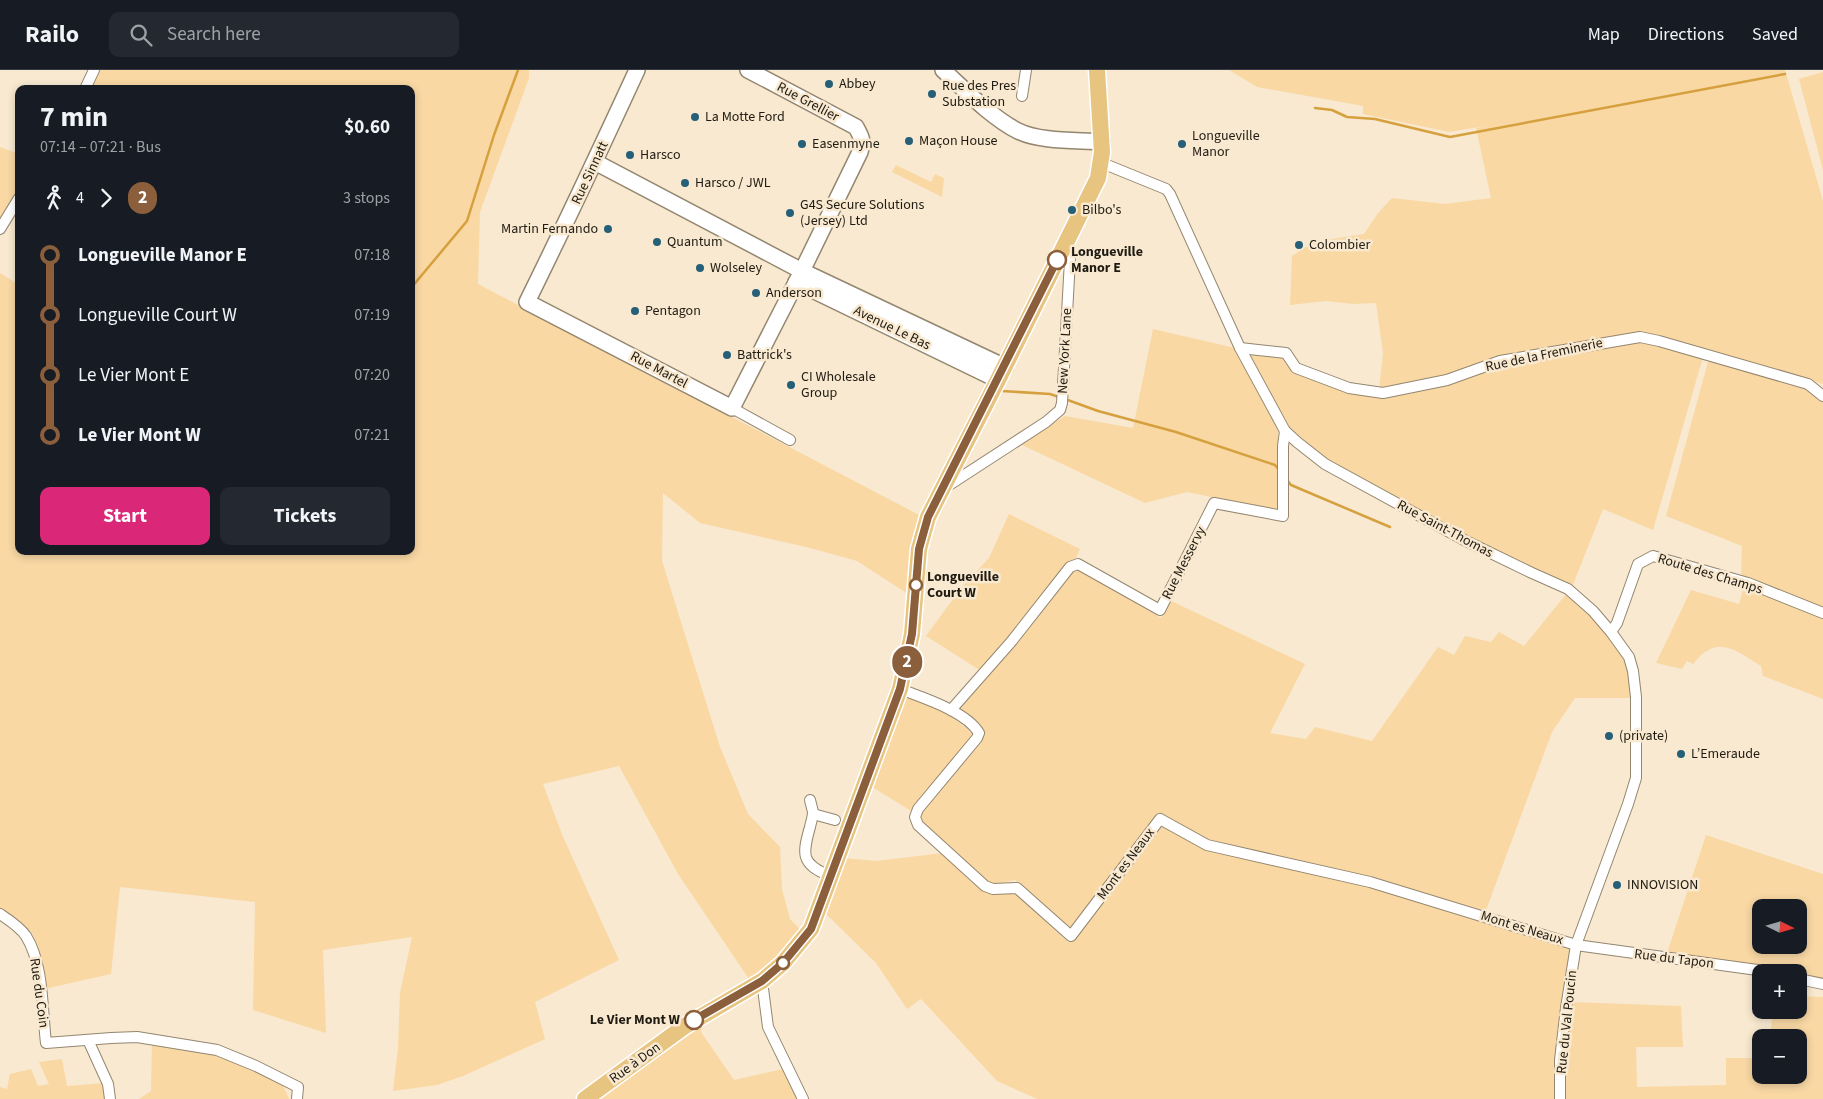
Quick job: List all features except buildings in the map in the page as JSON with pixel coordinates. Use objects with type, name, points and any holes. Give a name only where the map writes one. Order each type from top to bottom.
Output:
[{"type":"main road","name":"Rue à Don","points":[[585,1099],[685,1026],[762,981],[783,963],[811,929],[900,689],[912,634],[919,549],[928,517],[1098,178],[1102,163],[1102,142],[1097,70]]},
{"type":"street","points":[[87,85],[94,70]]},
{"type":"street","name":"Rue Sinnatt","points":[[527,302],[637,70]]},
{"type":"street","name":"Rue Grellier","points":[[748,70],[856,127],[862,138],[863,145],[860,152],[799,276]]},
{"type":"street","points":[[944,70],[998,118],[1019,132],[1048,138],[1102,142]]},
{"type":"street","points":[[1022,96],[1026,70]]},
{"type":"street","name":"Avenue Le Bas","points":[[595,162],[799,276],[1001,373]]},
{"type":"street","name":"Rue Saint-Thomas","points":[[1102,163],[1166,189],[1170,194],[1240,348],[1285,431],[1325,464],[1464,540],[1568,588],[1593,611],[1629,657],[1633,671],[1637,735],[1636,778],[1576,945]]},
{"type":"street","points":[[0,229],[15,205]]},
{"type":"street","name":"New York Lane","points":[[943,489],[1046,422],[1060,410],[1062,403],[1070,260],[1067,241]]},
{"type":"street","points":[[732,408],[799,276]]},
{"type":"street","name":"Rue Martel","points":[[527,302],[790,440]]},
{"type":"street","name":"Rue de la Freminerie","points":[[1240,348],[1286,353],[1296,368],[1350,388],[1383,393],[1447,380],[1500,361],[1640,337],[1808,384],[1823,396]]},
{"type":"street","name":"Rue Messervy","points":[[951,710],[1011,642],[1070,567],[1078,564],[1160,610],[1214,503],[1283,516],[1283,446],[1285,431]]},
{"type":"street","name":"Route des Champs","points":[[1611,632],[1617,622],[1638,564],[1653,556],[1748,583],[1823,612]]},
{"type":"street","name":"Mont es Neaux","points":[[900,689],[951,710],[976,728],[979,733],[961,759],[918,810],[915,817],[918,825],[985,886],[993,889],[1017,888],[1071,936],[1160,820],[1207,845],[1370,882],[1576,945]]},
{"type":"street","points":[[810,800],[813,814],[804,855],[810,865],[830,876]]},
{"type":"street","points":[[813,814],[835,820]]},
{"type":"street","name":"Rue du Coin","points":[[0,914],[11,921],[26,936],[34,955],[39,975],[46,1043],[88,1040]]},
{"type":"street","name":"Rue du Tapon","points":[[1576,945],[1752,969]]},
{"type":"street","name":"Rue du Val Poucin","points":[[1560,1099],[1560,1060],[1576,945]]},
{"type":"street","points":[[762,981],[768,1027],[803,1099]]},
{"type":"street","points":[[1807,981],[1823,984]]},
{"type":"street","points":[[110,1099],[108,1084],[88,1040],[136,1037],[216,1050],[256,1066],[298,1087],[297,1099]]},
{"type":"shaded area","points":[[100,70],[529,70],[529,78],[480,212],[478,284],[923,517],[908,594],[857,561],[810,548],[700,523],[663,493],[662,561],[720,747],[748,814],[780,847],[782,889],[790,919],[802,931],[779,958],[757,978],[749,979],[678,874],[619,766],[543,784],[563,837],[619,960],[535,1002],[545,1039],[463,1076],[437,1085],[393,1091],[398,1048],[400,993],[412,937],[323,950],[326,1033],[253,1010],[255,902],[120,887],[111,974],[44,989],[38,947],[32,933],[0,910],[0,273],[15,282],[15,555],[415,555],[415,85],[93,85]]},
{"type":"shaded area","points":[[1229,70],[1785,70],[1823,201],[1823,384],[1654,334],[1640,333],[1448,378],[1379,390],[1383,353],[1376,303],[1353,304],[1326,301],[1290,305],[1292,256],[1309,245],[1331,239],[1364,234],[1378,213],[1392,198],[1445,204],[1491,198],[1476,128],[1491,125],[1449,132],[1363,114],[1363,106],[1257,87]]},
{"type":"shaded area","points":[[1823,72],[1823,170],[1799,79]]},
{"type":"shaded area","points":[[0,147],[15,153],[15,198],[0,222]]},
{"type":"shaded area","points":[[896,165],[931,182],[935,174],[944,178],[942,197],[892,172]]},
{"type":"shaded area","points":[[1153,329],[1235,348],[1278,429],[1278,511],[1187,492],[1145,503],[1020,444],[1065,416],[1133,428]]},
{"type":"shaded area","points":[[1639,342],[1703,357],[1653,530],[1603,509],[1572,587],[1472,541],[1324,458],[1287,425],[1247,351],[1280,354],[1293,370],[1384,396],[1498,366]]},
{"type":"shaded area","points":[[1709,358],[1808,388],[1823,399],[1823,607],[1741,578],[1742,546],[1666,516]]},
{"type":"shaded area","points":[[1009,514],[1080,549],[1076,558],[1069,561],[981,671],[926,636],[961,588],[989,558]]},
{"type":"shaded area","points":[[1081,568],[1161,618],[1169,600],[1305,664],[1270,733],[1306,739],[1315,727],[1372,741],[1438,647],[1454,655],[1465,636],[1491,642],[1499,632],[1524,646],[1567,593],[1592,616],[1625,660],[1631,686],[1631,698],[1575,698],[1552,732],[1485,913],[1208,842],[1159,812],[1070,930],[1015,880],[989,883],[923,824],[920,813],[984,733],[958,710],[1027,629],[1072,570]]},
{"type":"shaded area","points":[[1744,586],[1823,616],[1823,699],[1763,676],[1761,666],[1726,647],[1710,649],[1693,664],[1687,661],[1682,669],[1656,663],[1691,590],[1739,604]]},
{"type":"shaded area","points":[[904,696],[948,713],[974,735],[911,811],[869,785]]},
{"type":"shaded area","points":[[1161,824],[1206,847],[1396,893],[1571,947],[1554,1071],[1555,1099],[1037,1099],[997,1081],[921,999],[907,1009],[876,963],[823,911],[843,858],[876,861],[943,853],[965,876],[985,891],[992,894],[1015,892],[1069,943]]},
{"type":"shaded area","points":[[1706,835],[1823,874],[1823,982],[1807,977],[1807,964],[1752,964],[1666,956]]},
{"type":"shaded area","points":[[1807,996],[1823,997],[1823,1099],[1564,1099],[1564,1049],[1570,1002],[1681,1006],[1683,1047],[1636,1047],[1637,1087],[1726,1085],[1726,1058],[1752,1058],[1752,1084],[1807,1084],[1807,1029],[1771,1029],[1772,1019],[1807,1019]]},
{"type":"shaded area","points":[[702,1021],[701,1032],[734,1080],[783,1069],[799,1099],[600,1099],[679,1035]]},
{"type":"shaded area","points":[[152,1043],[217,1055],[252,1069],[283,1085],[289,1099],[139,1099],[151,1091]]},
{"type":"shaded area","points":[[62,1059],[67,1086],[105,1083],[106,1099],[0,1099],[0,1087],[7,1089],[10,1074],[31,1069],[38,1086],[49,1084],[39,1062]]},
{"type":"waterway","points":[[415,283],[467,221],[494,135],[518,70]]},
{"type":"waterway","points":[[1315,108],[1332,110],[1347,117],[1375,119],[1450,137],[1785,74]]},
{"type":"waterway","points":[[1002,391],[1050,394],[1059,397]]},
{"type":"waterway","points":[[1065,399],[1098,411],[1176,432],[1275,465],[1279,470]]},
{"type":"waterway","points":[[1287,480],[1291,485],[1390,527]]},
{"type":"bus line","name":"2","points":[[694,1020],[762,981],[783,963],[811,929],[900,689],[908,660],[912,634],[919,549],[928,517],[1057,260]]},
{"type":"place","name":"Abbey","points":[[829,84]]},
{"type":"place","name":"Rue des Pres Substation","points":[[932,94]]},
{"type":"place","name":"La Motte Ford","points":[[695,117]]},
{"type":"place","name":"Maçon House","points":[[909,141]]},
{"type":"place","name":"Easenmyne","points":[[802,144]]},
{"type":"place","name":"Longueville Manor","points":[[1182,144]]},
{"type":"place","name":"Harsco","points":[[630,155]]},
{"type":"place","name":"Harsco / JWL","points":[[685,183]]},
{"type":"place","name":"Bilbo's","points":[[1072,210]]},
{"type":"place","name":"G4S Secure Solutions (Jersey) Ltd","points":[[790,213]]},
{"type":"place","name":"Martin Fernando","points":[[608,229]]},
{"type":"place","name":"Quantum","points":[[657,242]]},
{"type":"place","name":"Colombier","points":[[1299,245]]},
{"type":"place","name":"Longueville Manor E","points":[[1057,260]]},
{"type":"place","name":"Wolseley","points":[[700,268]]},
{"type":"place","name":"Anderson","points":[[756,293]]},
{"type":"place","name":"Pentagon","points":[[635,311]]},
{"type":"place","name":"Battrick's","points":[[727,355]]},
{"type":"place","name":"CI Wholesale Group","points":[[791,385]]},
{"type":"place","name":"Longueville Court W","points":[[916,585]]},
{"type":"place","name":"(private)","points":[[1609,736]]},
{"type":"place","name":"L’Emeraude","points":[[1681,754]]},
{"type":"place","name":"INNOVISION","points":[[1617,885]]},
{"type":"place","name":"Le Vier Mont W","points":[[694,1020]]}]
